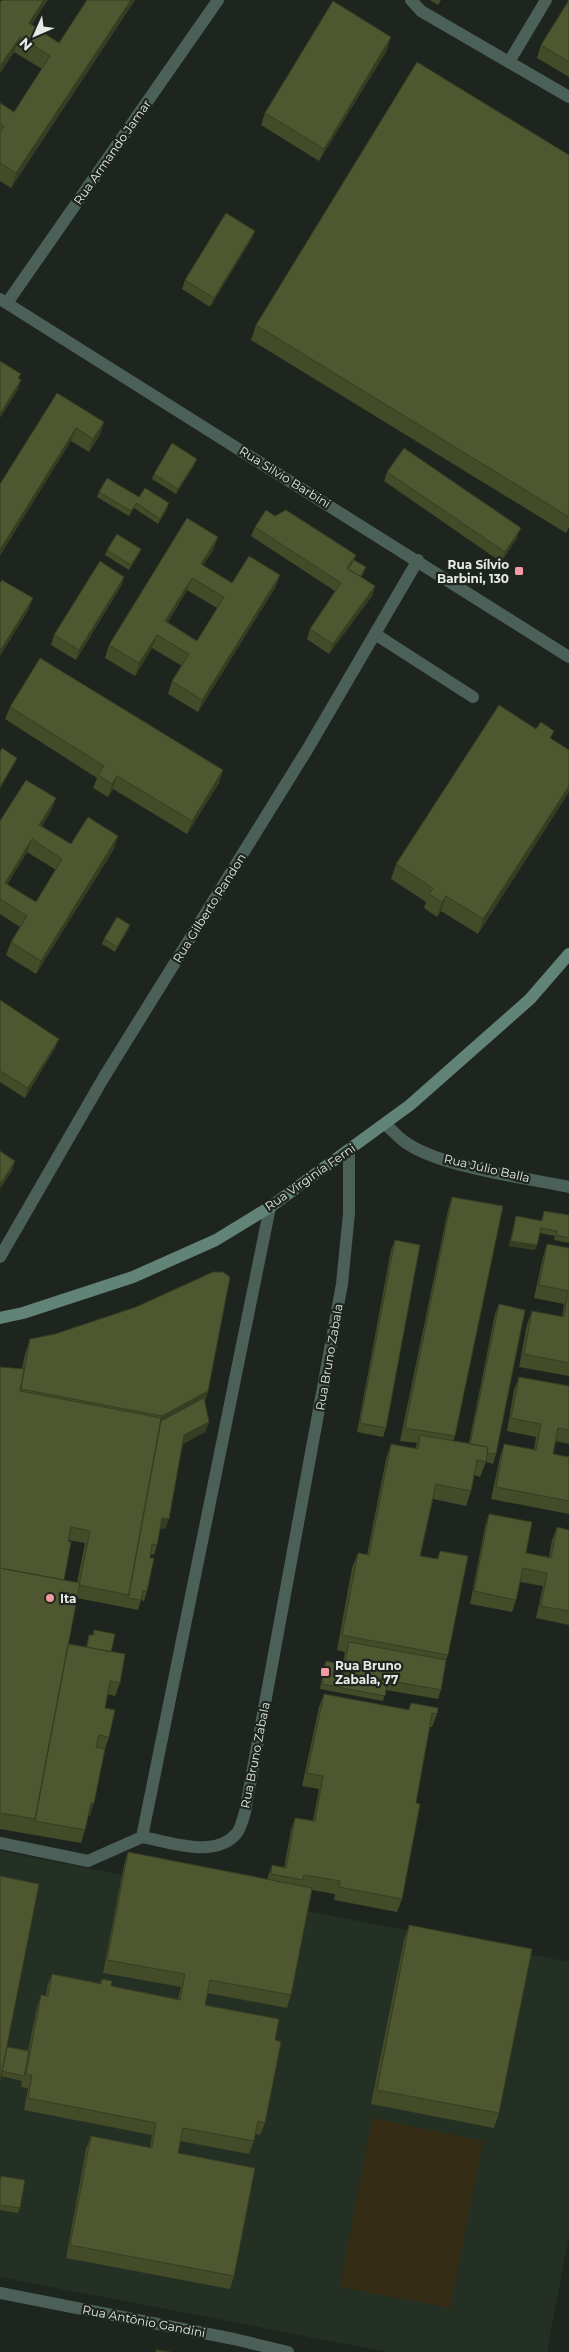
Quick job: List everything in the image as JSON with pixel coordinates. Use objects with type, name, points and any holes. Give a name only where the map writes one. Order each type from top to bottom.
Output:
[{"type":"street","name":"Rua Armando Jamar","points":[[3,301],[218,0]]},
{"type":"street","points":[[411,0],[421,11],[569,97]]},
{"type":"street","points":[[509,62],[546,0]]},
{"type":"street","name":"Rua Silvio Barbini","points":[[3,301],[418,560],[569,657]]},
{"type":"street","name":"Rua Gilberto Randon","points":[[0,1257],[104,1077],[301,759],[418,560]]},
{"type":"street","points":[[375,634],[473,698]]},
{"type":"street","name":"Rua Virginía Ferni","points":[[0,1318],[24,1313],[133,1276],[216,1240],[270,1206],[385,1124],[530,999],[569,954]]},
{"type":"street","name":"Rua Júlio Balla","points":[[385,1124],[406,1143],[427,1153],[465,1165],[569,1186]]},
{"type":"street","name":"Rua Bruno Zabala","points":[[142,1837],[205,1847],[220,1846],[237,1833],[245,1812],[342,1284],[349,1213],[349,1150]]},
{"type":"street","points":[[0,1843],[88,1861],[142,1837],[270,1206]]},
{"type":"street","name":"Rua Antônio Gandini","points":[[0,2293],[234,2339],[288,2352]]},
{"type":"shaded area","points":[[0,1851],[569,1962],[569,2235],[547,2352],[387,2352],[0,2277]]},
{"type":"shaded area","points":[[372,2118],[483,2141],[450,2308],[340,2287]]},
{"type":"building","points":[[2,0],[44,0],[29,23],[59,43],[87,0],[131,0],[16,173],[0,163],[0,132],[4,127],[0,124],[0,103],[14,112],[50,56],[20,37],[0,66],[0,2]]},
{"type":"building","points":[[569,0],[569,62],[541,45]]},
{"type":"building","points":[[333,1],[391,37],[324,149],[265,113]]},
{"type":"building","points":[[417,62],[569,155],[569,517],[256,325]]},
{"type":"building","points":[[226,213],[255,231],[214,298],[185,280]]},
{"type":"building","points":[[0,361],[21,374],[18,378],[21,380],[0,414]]},
{"type":"building","points":[[57,393],[104,422],[93,439],[76,428],[0,550],[0,484]]},
{"type":"building","points":[[172,443],[197,459],[178,489],[154,474]]},
{"type":"building","points":[[404,448],[521,528],[505,552],[387,472]]},
{"type":"building","points":[[107,478],[139,497],[145,488],[169,503],[160,519],[136,503],[131,511],[99,492]]},
{"type":"building","points":[[266,510],[275,516],[286,510],[356,555],[347,568],[375,586],[333,644],[310,629],[341,583],[255,527]]},
{"type":"building","points":[[187,518],[218,537],[201,564],[232,583],[249,556],[280,575],[202,700],[172,681],[189,654],[157,635],[139,663],[109,645]],"holes":[[[192,578],[224,597],[197,641],[165,621]]]},
{"type":"building","points":[[117,534],[141,549],[131,565],[107,550]]},
{"type":"building","points":[[354,560],[366,567],[360,576],[348,569]]},
{"type":"building","points":[[100,561],[124,577],[79,650],[54,635]]},
{"type":"building","points":[[2,580],[33,598],[0,651],[0,583]]},
{"type":"building","points":[[40,658],[223,770],[192,821],[117,776],[112,784],[98,775],[104,766],[10,707]]},
{"type":"building","points":[[499,705],[536,729],[541,722],[554,731],[550,738],[569,750],[569,786],[483,919],[446,896],[442,902],[429,894],[433,888],[396,864]]},
{"type":"building","points":[[2,748],[17,758],[0,787],[0,752]]},
{"type":"building","points":[[26,780],[56,798],[39,825],[71,844],[88,817],[118,836],[41,961],[11,942],[27,916],[0,899],[0,821]],"holes":[[[32,839],[62,859],[36,902],[5,883]]]},
{"type":"building","points":[[117,917],[130,925],[117,947],[104,939]]},
{"type":"building","points":[[0,1000],[59,1039],[28,1088],[0,1071]]},
{"type":"building","points":[[0,1151],[15,1161],[0,1185]]},
{"type":"building","points":[[452,1197],[503,1206],[455,1436],[405,1428]]},
{"type":"building","points":[[544,1211],[569,1215],[569,1238],[556,1235],[557,1231],[541,1228],[537,1245],[511,1241],[516,1216],[542,1221]]},
{"type":"building","points":[[395,1240],[420,1245],[386,1428],[360,1423]]},
{"type":"building","points":[[547,1244],[569,1248],[569,1363],[524,1354],[532,1311],[564,1317],[568,1291],[539,1285]]},
{"type":"building","points":[[213,1272],[223,1272],[230,1277],[208,1391],[162,1416],[21,1389],[30,1339],[55,1334],[136,1307]]},
{"type":"building","points":[[499,1304],[525,1310],[496,1454],[487,1453],[488,1447],[470,1444]]},
{"type":"building","points":[[0,1367],[24,1369],[20,1391],[161,1418],[129,1595],[79,1585],[90,1531],[71,1527],[68,1541],[71,1542],[64,1580],[0,1568]]},
{"type":"building","points":[[519,1377],[569,1386],[569,1430],[558,1428],[553,1454],[569,1457],[569,1501],[496,1487],[504,1444],[536,1450],[541,1424],[511,1418]]},
{"type":"building","points":[[204,1398],[209,1422],[184,1435],[169,1519],[162,1518],[157,1545],[152,1544],[150,1558],[154,1558],[147,1591],[143,1591],[141,1600],[128,1598],[161,1421]]},
{"type":"building","points":[[420,1435],[488,1447],[486,1462],[477,1460],[471,1491],[436,1484],[420,1556],[438,1559],[440,1551],[468,1556],[448,1655],[342,1635],[358,1553],[369,1555],[391,1444],[418,1449]]},
{"type":"building","points":[[489,1514],[532,1522],[526,1553],[551,1558],[557,1527],[569,1530],[569,1611],[541,1606],[547,1573],[523,1568],[516,1600],[474,1591]]},
{"type":"building","points":[[0,1568],[80,1583],[35,1819],[0,1813]]},
{"type":"building","points":[[94,1630],[115,1634],[111,1652],[87,1647],[89,1635],[94,1635]]},
{"type":"building","points":[[349,1642],[446,1660],[441,1690],[343,1672]]},
{"type":"building","points":[[68,1644],[125,1654],[120,1683],[110,1681],[105,1708],[115,1710],[109,1737],[99,1735],[96,1747],[105,1749],[94,1803],[91,1803],[85,1830],[35,1821]]},
{"type":"building","points":[[326,1661],[335,1663],[333,1675],[387,1684],[385,1696],[322,1684]]},
{"type":"building","points":[[324,1694],[409,1710],[411,1703],[438,1708],[437,1714],[432,1713],[416,1803],[420,1804],[402,1899],[339,1887],[340,1881],[304,1875],[303,1880],[271,1874],[272,1865],[286,1868],[295,1818],[315,1821],[323,1776],[307,1773]]},
{"type":"building","points":[[128,1852],[312,1888],[291,1995],[210,1980],[205,2005],[279,2019],[275,2040],[281,2042],[265,2123],[258,2121],[254,2141],[183,2128],[178,2153],[255,2168],[234,2276],[70,2245],[91,2136],[152,2148],[156,2123],[28,2098],[32,2075],[26,2074],[41,1995],[48,1996],[52,1974],[101,1984],[102,1979],[112,1981],[111,1986],[180,2000],[185,1974],[107,1960]]},
{"type":"building","points":[[0,1876],[39,1884],[0,2081]]},
{"type":"building","points":[[409,1925],[532,1949],[499,2113],[377,2090]]},
{"type":"building","points":[[7,2047],[29,2051],[24,2076],[2,2071]]},
{"type":"building","points":[[1,2176],[25,2180],[20,2208],[0,2205]]},
{"type":"place","name":"Rua Sílvio Barbini, 130","points":[[519,571]]},
{"type":"place","name":"Ita","points":[[50,1598]]},
{"type":"place","name":"Rua Bruno Zabala, 77","points":[[325,1672]]}]
